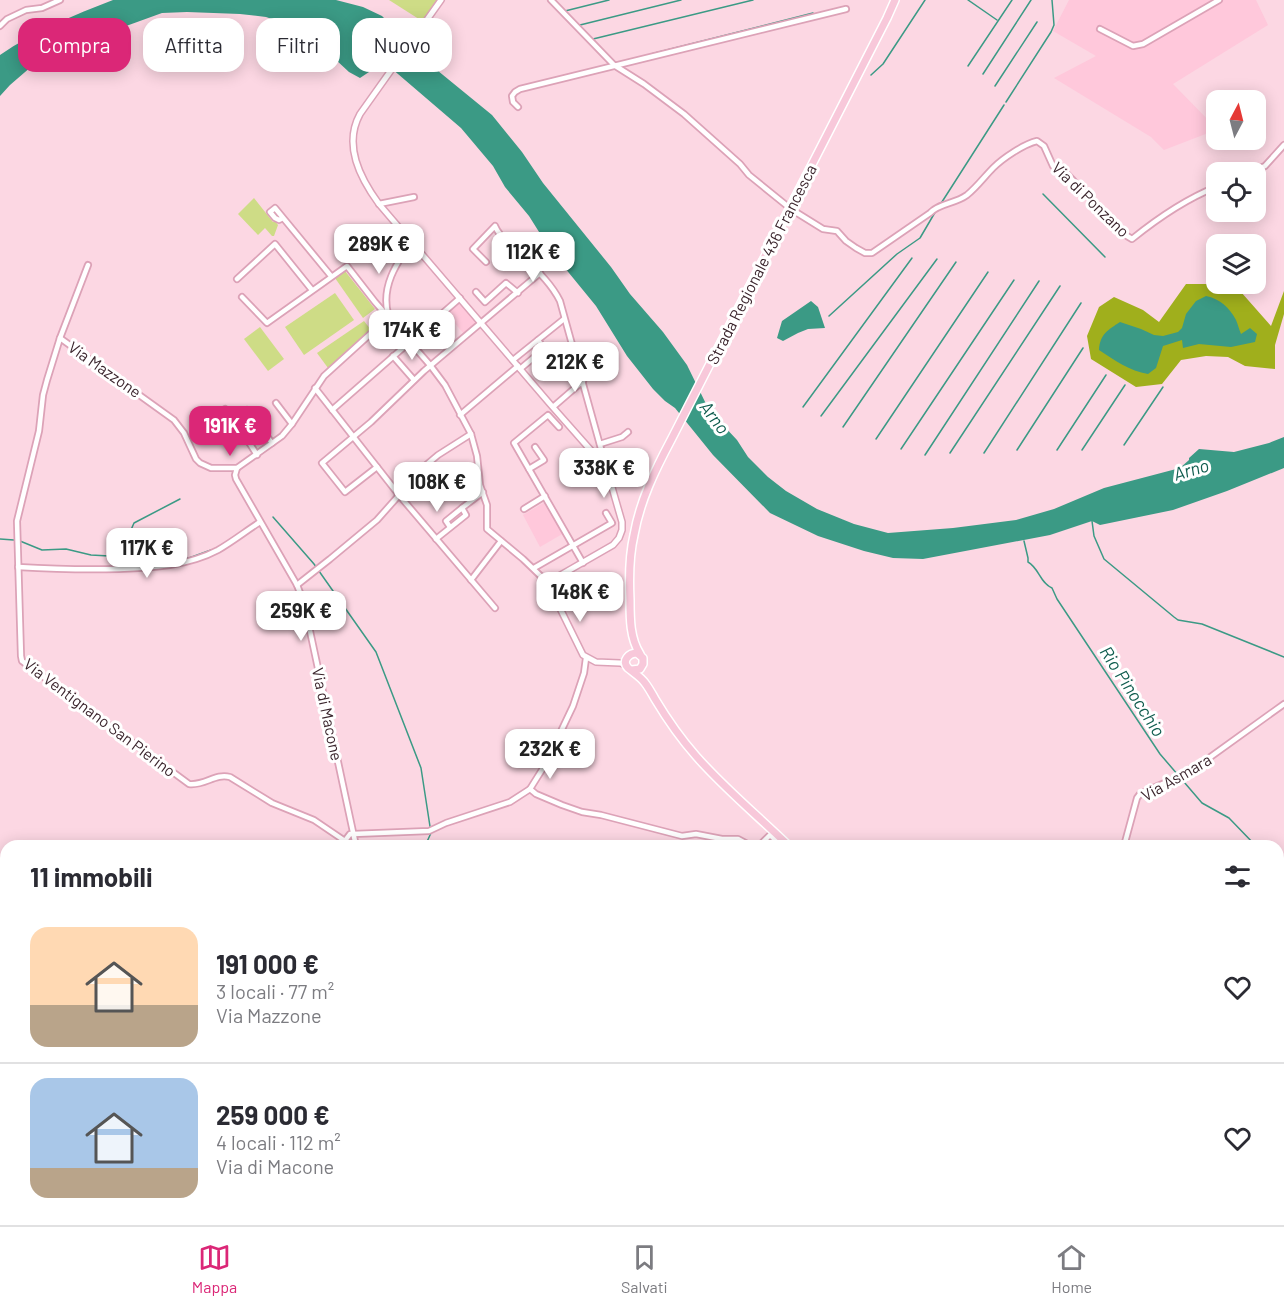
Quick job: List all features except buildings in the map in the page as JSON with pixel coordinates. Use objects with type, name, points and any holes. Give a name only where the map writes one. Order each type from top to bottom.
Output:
[{"type":"main road","name":"Strada Regionale 436 Francesca","points":[[783,840],[696,756],[629,662],[633,639],[630,565],[633,540],[653,475],[895,0]]},
{"type":"main road","name":"Strada Regionale 436 Francesca","points":[[633,639],[643,660],[642,672],[645,683]]},
{"type":"main road","points":[[640,654],[633,653],[629,662],[638,670],[643,666]]},
{"type":"street","points":[[0,26],[7,19],[26,10],[42,8],[60,0]]},
{"type":"street","points":[[441,0],[366,104],[355,124],[352,144],[361,175],[380,204],[603,465],[620,513],[623,528],[620,536],[615,543],[549,584]]},
{"type":"street","points":[[551,0],[614,65],[684,114],[740,164],[749,175],[786,205]]},
{"type":"street","points":[[1100,28],[1133,46],[1143,44],[1220,0]]},
{"type":"street","points":[[518,107],[513,102],[512,96],[520,89],[846,9]]},
{"type":"street","name":"Via di Ponzano","points":[[794,211],[823,229],[837,231],[856,248],[872,253],[939,206],[953,203],[968,194],[996,165],[1037,141],[1044,146],[1053,166],[1067,174],[1132,239],[1186,200],[1206,191]]},
{"type":"street","points":[[1266,165],[1284,145]]},
{"type":"street","points":[[380,204],[414,197]]},
{"type":"street","points":[[283,218],[332,276]]},
{"type":"street","points":[[486,262],[473,249],[495,226],[496,230],[554,290],[560,302],[583,381],[603,456],[603,465]]},
{"type":"street","points":[[389,317],[386,294],[395,265],[411,242]]},
{"type":"street","points":[[237,279],[275,244],[312,290]]},
{"type":"street","name":"Via Ventignano San Pierino","points":[[88,265],[60,338],[43,395],[39,431],[17,521],[22,661],[189,784],[201,784],[217,776],[230,777],[272,803],[314,820],[338,840]]},
{"type":"street","points":[[243,297],[267,323],[347,266],[445,385],[471,434],[477,456],[479,479],[487,505],[487,529],[534,568],[549,584],[580,651],[586,658],[596,662],[629,662]]},
{"type":"street","points":[[377,467],[345,492],[322,463],[371,422],[430,365],[540,273]]},
{"type":"street","points":[[476,292],[484,302],[506,283],[518,293]]},
{"type":"street","points":[[375,302],[386,294]]},
{"type":"street","points":[[332,410],[460,298]]},
{"type":"street","points":[[237,468],[282,436],[329,371],[389,317]]},
{"type":"street","points":[[513,360],[564,319]]},
{"type":"street","name":"Via Mazzone","points":[[60,338],[174,420],[184,433],[200,463],[211,468],[237,468]]},
{"type":"street","points":[[460,415],[544,349],[537,340]]},
{"type":"street","points":[[393,356],[414,380]]},
{"type":"street","points":[[553,407],[583,381]]},
{"type":"street","points":[[315,388],[399,495],[495,608]]},
{"type":"street","points":[[276,404],[292,424]]},
{"type":"street","points":[[225,409],[232,421],[235,420],[257,455]]},
{"type":"street","points":[[248,410],[272,443]]},
{"type":"street","points":[[559,427],[548,415],[511,444],[529,469],[583,562]]},
{"type":"street","points":[[600,444],[622,437],[628,432]]},
{"type":"street","points":[[297,585],[377,520],[425,466],[471,434]]},
{"type":"street","points":[[529,469],[544,460],[535,447]]},
{"type":"street","name":"Via di Macone","points":[[237,468],[235,475],[297,585],[304,603],[354,840]]},
{"type":"street","points":[[436,538],[450,527],[446,521],[483,492]]},
{"type":"street","points":[[524,509],[545,496]]},
{"type":"street","points":[[534,568],[612,523],[606,513]]},
{"type":"street","points":[[18,567],[76,570],[148,568],[182,562],[197,559],[218,550],[260,522]]},
{"type":"street","points":[[471,580],[501,541]]},
{"type":"street","points":[[346,840],[350,834],[431,831],[446,823],[510,801],[531,789],[573,706],[584,673],[586,658]]},
{"type":"street","name":"Via Asmara","points":[[1126,840],[1140,794],[1180,776],[1209,758],[1284,704]]},
{"type":"street","points":[[531,789],[562,806],[682,837],[696,834],[740,840]]},
{"type":"shaded area","points":[[389,0],[438,0],[424,18],[417,18]]},
{"type":"shaded area","points":[[1069,0],[1256,0],[1268,25],[1173,84],[1206,118],[1206,134],[1164,150],[1151,137],[1054,78],[1096,56],[1053,31]]},
{"type":"shaded area","points":[[254,198],[278,225],[274,236],[265,228],[258,235],[238,214]]},
{"type":"shaded area","points":[[345,271],[375,309],[363,318],[335,278]]},
{"type":"shaded area","points":[[335,293],[354,320],[304,355],[285,327]]},
{"type":"shaded area","points":[[459,303],[477,323],[464,334],[446,313]]},
{"type":"shaded area","points":[[364,321],[371,330],[328,368],[317,353]]},
{"type":"shaded area","points":[[260,327],[284,359],[268,371],[244,339]]},
{"type":"shaded area","points":[[545,502],[564,533],[540,547],[523,515]]},
{"type":"green space","points":[[1186,284],[1206,284],[1206,294],[1243,294],[1271,326],[1284,291],[1284,314],[1275,345],[1275,369],[1245,366],[1228,357],[1206,356],[1181,360],[1162,384],[1136,387],[1091,359],[1087,336],[1099,307],[1114,297],[1143,310],[1159,322]]},
{"type":"water","name":"Arno","points":[[113,0],[336,0],[363,7],[384,18],[352,18],[352,72],[369,72],[360,78],[340,64],[340,18],[269,18],[240,14],[187,12],[162,13],[131,24],[131,18],[69,18]]},
{"type":"water","name":"Arno","points":[[18,43],[18,72],[25,72],[0,96],[0,55]]},
{"type":"water","name":"Arno","points":[[396,72],[439,72],[492,115],[630,294],[663,332],[687,365],[709,410],[768,477],[786,491],[817,509],[854,524],[888,533],[1016,520],[1054,509],[1104,488],[1180,468],[1199,449],[1234,452],[1284,437],[1284,468],[1173,510],[1100,525],[1092,521],[1050,535],[923,559],[893,558],[818,536],[770,513],[713,455],[675,408],[653,389],[627,356],[596,306],[551,251],[529,216],[505,187],[493,166],[461,128]]},
{"type":"water","points":[[1206,296],[1220,301],[1227,307],[1236,320],[1241,334],[1250,328],[1257,334],[1255,342],[1231,347],[1199,344],[1183,348],[1182,340],[1163,346],[1156,368],[1148,374],[1129,368],[1099,350],[1103,336],[1120,322],[1154,335],[1163,336],[1178,332],[1182,328],[1186,314],[1196,301]]},
{"type":"water","points":[[811,301],[818,307],[825,328],[808,329],[783,341],[777,338],[782,321]]},
{"type":"waterway","points":[[565,11],[609,0]]},
{"type":"waterway","points":[[580,25],[681,0]]},
{"type":"waterway","points":[[593,39],[753,0]]},
{"type":"waterway","points":[[871,75],[883,64],[925,0]]},
{"type":"waterway","points":[[968,0],[997,20]]},
{"type":"waterway","points":[[968,66],[1012,0]]},
{"type":"waterway","points":[[983,74],[1031,0]]},
{"type":"waterway","points":[[1006,102],[1051,32],[1054,25],[1052,0]]},
{"type":"waterway","points":[[651,54],[813,13]]},
{"type":"waterway","points":[[995,86],[1037,22]]},
{"type":"waterway","points":[[940,205],[1004,105]]},
{"type":"waterway","points":[[1043,194],[1105,257]]},
{"type":"waterway","points":[[829,316],[897,254],[920,238],[937,209]]},
{"type":"waterway","points":[[803,407],[912,258]]},
{"type":"waterway","points":[[821,416],[937,259]]},
{"type":"waterway","points":[[843,427],[956,262]]},
{"type":"waterway","points":[[876,439],[988,272]]},
{"type":"waterway","points":[[901,449],[1014,280]]},
{"type":"waterway","points":[[925,455],[1039,281]]},
{"type":"waterway","points":[[950,453],[1060,286]]},
{"type":"waterway","points":[[984,453],[1081,303]]},
{"type":"waterway","points":[[1017,450],[1083,348]]},
{"type":"waterway","points":[[1057,450],[1106,375]]},
{"type":"waterway","points":[[1082,450],[1125,385]]},
{"type":"waterway","points":[[1124,445],[1163,387]]},
{"type":"waterway","points":[[110,555],[117,546],[125,542],[134,523],[180,499]]},
{"type":"waterway","points":[[273,517],[314,564],[376,652],[421,768],[431,833],[428,840]]},
{"type":"waterway","points":[[1092,521],[1094,536],[1104,559],[1178,620],[1202,624],[1284,657]]},
{"type":"waterway","points":[[0,539],[14,540]]},
{"type":"waterway","points":[[20,541],[42,550],[66,549],[147,564],[174,557],[189,558],[211,550]]},
{"type":"waterway","name":"Rio Pinocchio","points":[[1024,541],[1028,562],[1052,588],[1057,599],[1160,754],[1202,803],[1229,818],[1250,840]]}]
